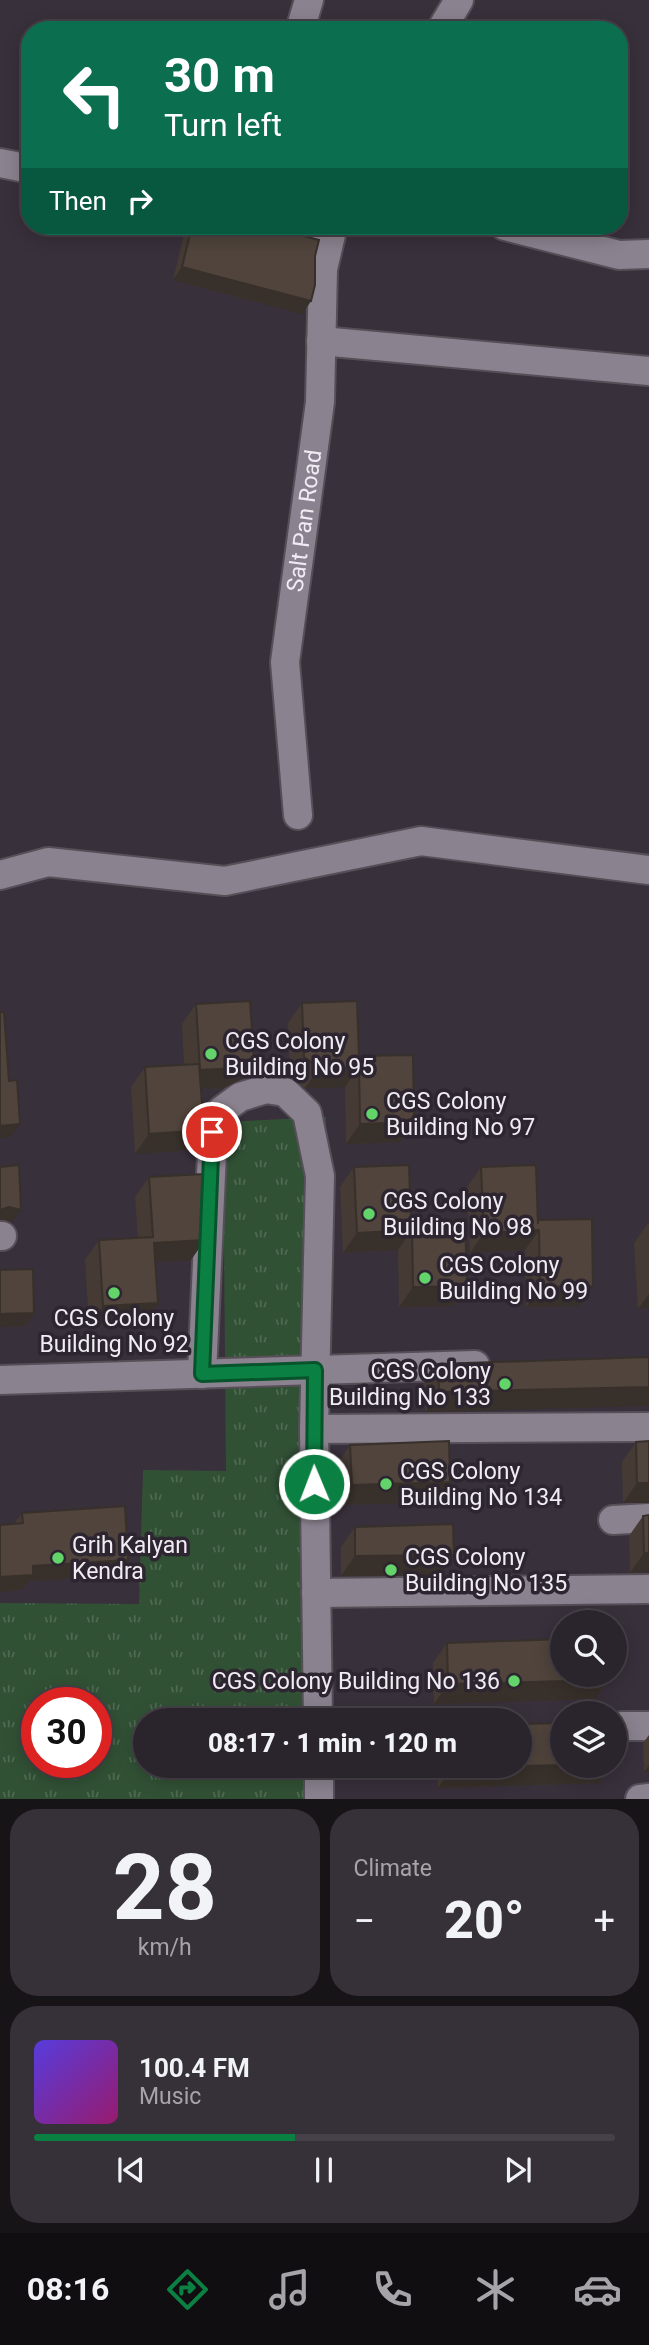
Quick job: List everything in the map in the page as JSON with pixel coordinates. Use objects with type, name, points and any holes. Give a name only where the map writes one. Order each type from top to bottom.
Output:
[{"type":"street","points":[[303,21],[309,0]]},
{"type":"street","points":[[446,21],[459,0]]},
{"type":"street","points":[[0,163],[21,167]]},
{"type":"street","name":"Salt Pan Road","points":[[298,816],[285,662],[320,402],[323,269],[331,235]]},
{"type":"street","points":[[540,235],[619,255],[649,254]]},
{"type":"street","points":[[321,341],[649,371]]},
{"type":"street","points":[[0,875],[48,862],[225,881],[421,841],[649,870]]},
{"type":"street","points":[[202,1374],[212,1132],[221,1111],[240,1097],[267,1088],[285,1092],[307,1113],[320,1175],[314,1429],[318,1708]]},
{"type":"street","points":[[0,1380],[496,1365]]},
{"type":"street","points":[[314,1429],[649,1427]]},
{"type":"street","points":[[613,1520],[649,1518]]},
{"type":"street","points":[[316,1593],[649,1589]]},
{"type":"street","points":[[319,1778],[320,1799]]},
{"type":"street","points":[[640,1799],[649,1798]]},
{"type":"green space","points":[[326,1117],[330,1708],[133,1708],[133,1778],[330,1778],[330,1799],[0,1799],[0,1603],[139,1604],[143,1470],[226,1471],[223,1122]]},
{"type":"building","points":[[190,235],[300,235],[319,240],[311,301],[182,267]]},
{"type":"building","points":[[250,1001],[254,1060],[238,1068],[200,1070],[196,1004]]},
{"type":"building","points":[[357,1001],[359,1056],[413,1055],[414,1122],[360,1124],[359,1067],[319,1068],[304,1057],[302,1003]]},
{"type":"building","points":[[0,1012],[4,1012],[9,1081],[17,1080],[20,1124],[0,1126]]},
{"type":"building","points":[[199,1064],[204,1130],[149,1134],[145,1067]]},
{"type":"building","points":[[19,1165],[21,1210],[9,1207],[0,1210],[0,1167]]},
{"type":"building","points":[[409,1165],[411,1221],[465,1219],[467,1286],[413,1287],[412,1230],[357,1233],[354,1167]]},
{"type":"building","points":[[536,1165],[538,1224],[538,1220],[592,1219],[593,1286],[540,1287],[539,1230],[484,1233],[481,1167]]},
{"type":"building","points":[[204,1174],[205,1240],[154,1243],[158,1303],[103,1306],[99,1240],[153,1237],[149,1177]]},
{"type":"building","points":[[33,1269],[34,1313],[0,1314],[0,1270]]},
{"type":"building","points":[[649,1357],[649,1387],[439,1392],[438,1364]]},
{"type":"building","points":[[449,1441],[450,1482],[352,1485],[350,1445]]},
{"type":"building","points":[[649,1441],[649,1483],[637,1483],[636,1442]]},
{"type":"building","name":"Grih Kalyan Kendra","points":[[125,1506],[128,1560],[33,1566],[33,1575],[0,1577],[0,1525],[23,1523],[22,1513]]},
{"type":"building","points":[[649,1515],[649,1553],[644,1553],[643,1516]]},
{"type":"building","points":[[453,1524],[454,1555],[355,1556],[355,1527]]},
{"type":"building","points":[[550,1639],[550,1681],[448,1684],[447,1643]]},
{"type":"building","points":[[550,1723],[550,1765],[532,1766],[532,1724]]},
{"type":"place","name":"CGS Colony Building No 95","points":[[211,1054]]},
{"type":"place","name":"CGS Colony Building No 97","points":[[372,1114]]},
{"type":"place","name":"CGS Colony Building No 98","points":[[369,1214]]},
{"type":"place","name":"CGS Colony Building No 99","points":[[425,1278]]},
{"type":"place","name":"CGS Colony Building No 92","points":[[114,1293]]},
{"type":"place","name":"CGS Colony Building No 133","points":[[505,1384]]},
{"type":"place","name":"CGS Colony Building No 134","points":[[386,1484]]},
{"type":"place","name":"Grih Kalyan Kendra","points":[[58,1558]]},
{"type":"place","name":"CGS Colony Building No 135","points":[[391,1570]]},
{"type":"place","name":"CGS Colony Building No 136","points":[[514,1681]]},
{"type":"route","points":[[212,1132],[202,1374],[315,1370],[314,1484]]}]
